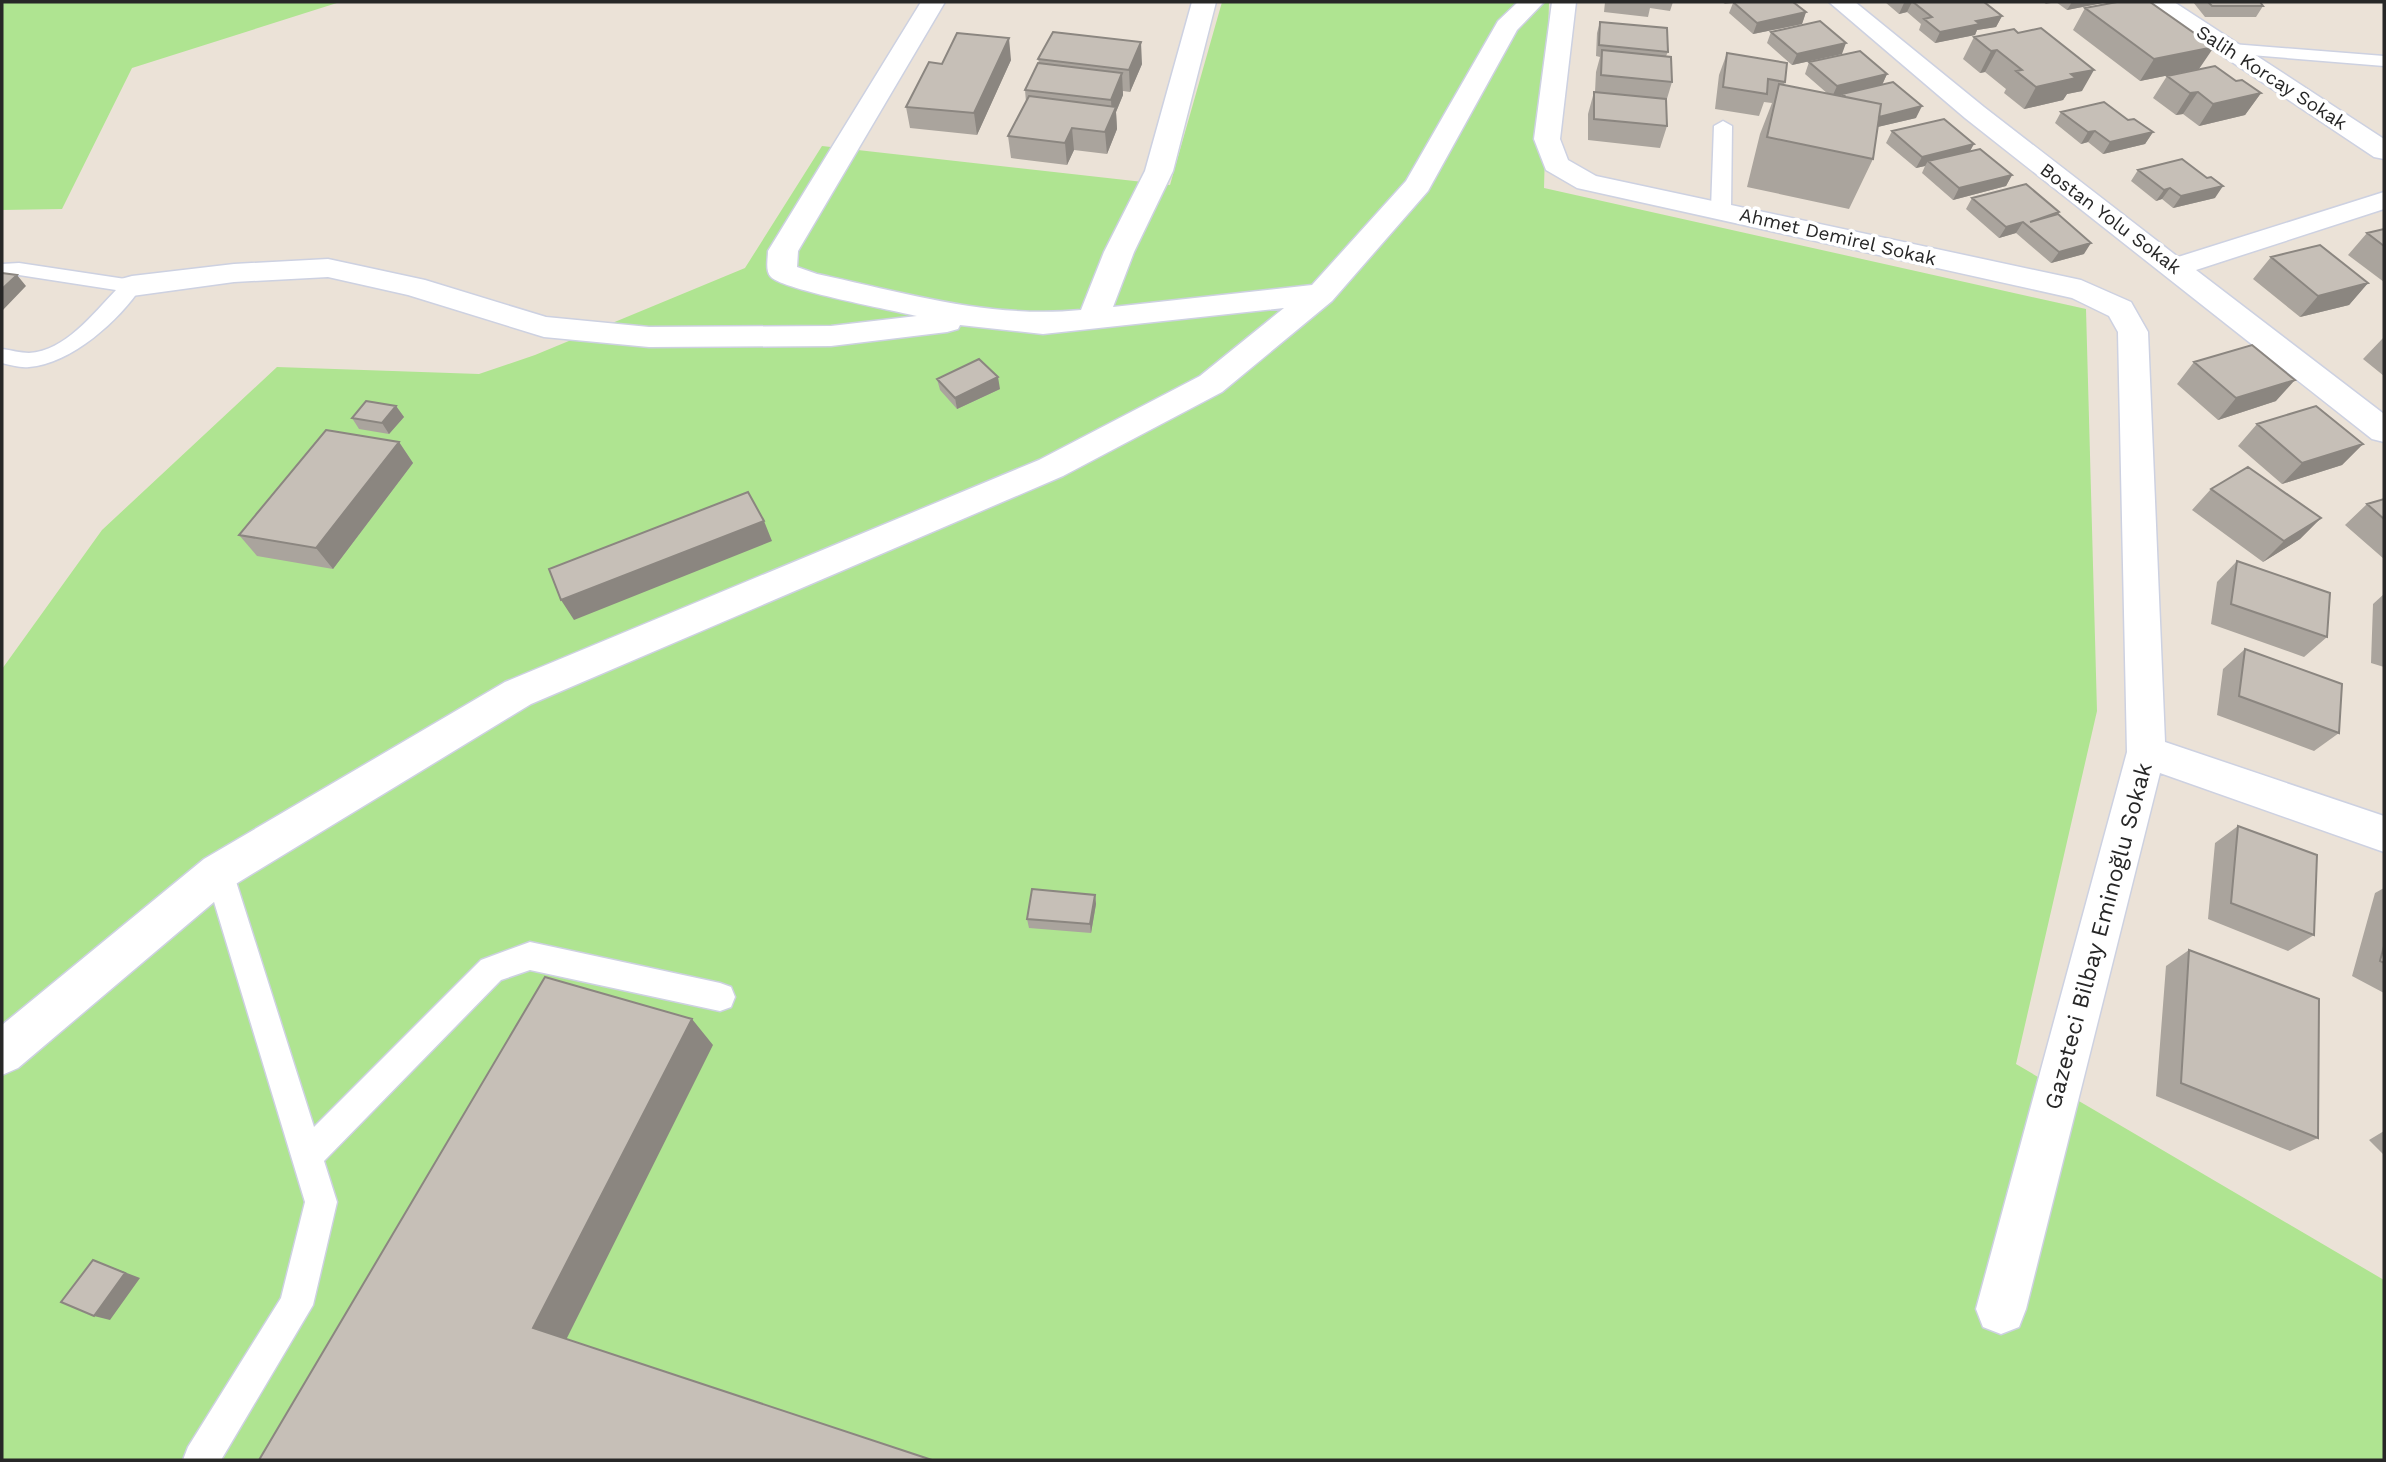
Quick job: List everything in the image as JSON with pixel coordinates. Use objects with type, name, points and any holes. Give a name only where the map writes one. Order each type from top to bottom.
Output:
[{"type":"street","points":[[933,2],[783,251],[782,272],[810,282],[976,319],[1043,324],[1321,294]]},
{"type":"street","points":[[1094,317],[1119,252],[1159,171],[1204,2]]},
{"type":"street","points":[[2,1052],[219,872],[517,693],[1064,462],[1210,384],[1321,294],[1418,185],[1507,26],[1532,2]]},
{"type":"street","name":"Ahmet Demirel Sokak","points":[[1564,2],[1547,139],[1556,164],[1587,183],[1721,209],[2081,290],[2120,309]]},
{"type":"street","name":"Bostan Yolu Sokak","points":[[1841,2],[2090,204],[2176,267],[2384,431]]},
{"type":"street","name":"Salih Korcay Sokak","points":[[2162,2],[2384,151]]},
{"type":"street","points":[[2176,267],[2384,200]]},
{"type":"street","points":[[132,286],[233,273],[328,268],[414,287],[544,327],[649,337],[831,336],[976,319]]},
{"type":"street","name":"Gazeteci Bilbay Eminoğlu Sokak","points":[[2001,1309],[2147,752],[2133,332],[2120,309]]},
{"type":"street","points":[[2147,752],[2384,834]]},
{"type":"lane","points":[[2232,49],[2384,61]]},
{"type":"lane","points":[[1721,209],[1723,126]]},
{"type":"lane","points":[[2,270],[19,269],[132,286]]},
{"type":"lane","points":[[2,356],[28,360],[54,354],[79,340],[132,286]]},
{"type":"lane","points":[[201,1460],[296,1305],[321,1202],[219,872]]},
{"type":"lane","points":[[307,1156],[491,970],[530,956],[720,997]]},
{"type":"green space","points":[[2,2],[340,2],[132,68],[62,209],[2,210]]},
{"type":"green space","points":[[1222,2],[1549,2],[1544,188],[2086,309],[2097,711],[2016,1064],[2384,1280],[2384,1460],[2,1460],[2,669],[102,530],[277,367],[479,374],[535,355],[745,268],[822,146],[1170,185]]},
{"type":"building","points":[[1733,2],[1793,2],[1806,12],[1757,23]]},
{"type":"building","points":[[1913,2],[1984,2],[2002,16],[1976,21],[1980,24],[1940,32],[1924,19],[1932,17]]},
{"type":"building","points":[[2117,2],[2150,2],[2214,47],[2154,59],[2085,8]]},
{"type":"building","points":[[2208,2],[2260,2],[2263,6],[2212,6]]},
{"type":"building","points":[[1820,21],[1846,43],[1797,54],[1771,32]]},
{"type":"building","points":[[1600,22],[1667,28],[1668,52],[1599,45]]},
{"type":"building","points":[[2041,28],[2094,70],[2071,74],[2076,78],[2036,87],[2016,71],[2022,70],[1997,50],[1991,51],[1974,37],[2014,29],[2018,33]]},
{"type":"building","points":[[1053,32],[1141,42],[1129,70],[1038,59]]},
{"type":"building","points":[[957,33],[1009,38],[974,113],[906,107],[929,62],[942,64]]},
{"type":"building","points":[[1602,50],[1671,57],[1672,82],[1601,75]]},
{"type":"building","points":[[1860,51],[1887,74],[1837,86],[1809,62]]},
{"type":"building","points":[[1727,53],[1787,63],[1785,82],[1768,79],[1767,94],[1723,87]]},
{"type":"building","points":[[1038,63],[1122,73],[1111,100],[1025,90]]},
{"type":"building","points":[[2215,66],[2236,81],[2242,80],[2261,93],[2213,104],[2198,92],[2190,93],[2167,76]]},
{"type":"building","points":[[1893,82],[1922,106],[1879,117],[1881,104],[1842,94]]},
{"type":"building","points":[[1779,84],[1881,104],[1873,159],[1767,137]]},
{"type":"building","points":[[1594,92],[1666,99],[1667,126],[1594,119]]},
{"type":"building","points":[[1029,96],[1116,107],[1105,132],[1072,128],[1065,143],[1008,136]]},
{"type":"building","points":[[2104,102],[2128,120],[2134,119],[2153,132],[2110,142],[2095,131],[2088,132],[2061,112]]},
{"type":"building","points":[[1944,119],[1974,144],[1922,157],[1892,131]]},
{"type":"building","points":[[1980,149],[2012,175],[1959,188],[1928,161]]},
{"type":"building","points":[[2182,159],[2207,178],[2211,177],[2223,186],[2181,196],[2170,188],[2164,190],[2138,170]]},
{"type":"building","points":[[2026,184],[2059,212],[2030,222],[2058,214],[2091,243],[2059,252],[2023,222],[2006,227],[1972,198]]},
{"type":"building","points":[[2384,229],[2384,246],[2367,233]]},
{"type":"building","points":[[2320,245],[2368,283],[2318,296],[2271,257]]},
{"type":"building","points":[[2,273],[17,275],[2,289]]},
{"type":"building","points":[[2252,345],[2295,380],[2236,398],[2194,362]]},
{"type":"building","points":[[979,359],[998,377],[955,398],[937,379]]},
{"type":"building","points":[[366,401],[396,406],[382,423],[352,418]]},
{"type":"building","points":[[2316,406],[2363,444],[2302,463],[2257,424]]},
{"type":"building","points":[[326,430],[399,442],[316,548],[239,535]]},
{"type":"building","points":[[2248,467],[2321,518],[2284,541],[2211,489]]},
{"type":"building","points":[[748,492],[764,521],[561,600],[549,569]]},
{"type":"building","points":[[2384,499],[2384,519],[2367,504]]},
{"type":"building","points":[[2237,561],[2330,593],[2327,637],[2231,604]]},
{"type":"building","points":[[2245,649],[2342,684],[2339,733],[2239,696]]},
{"type":"building","points":[[2238,826],[2317,855],[2314,935],[2231,903]]},
{"type":"building","points":[[1032,889],[1095,895],[1090,924],[1027,919]]},
{"type":"building","points":[[2384,946],[2384,963],[2380,961]]},
{"type":"building","points":[[2189,950],[2319,999],[2318,1138],[2181,1083]]},
{"type":"building","points":[[545,977],[692,1019],[533,1328],[932,1460],[259,1460]]},
{"type":"building","points":[[93,1260],[125,1273],[94,1316],[61,1302]]}]
